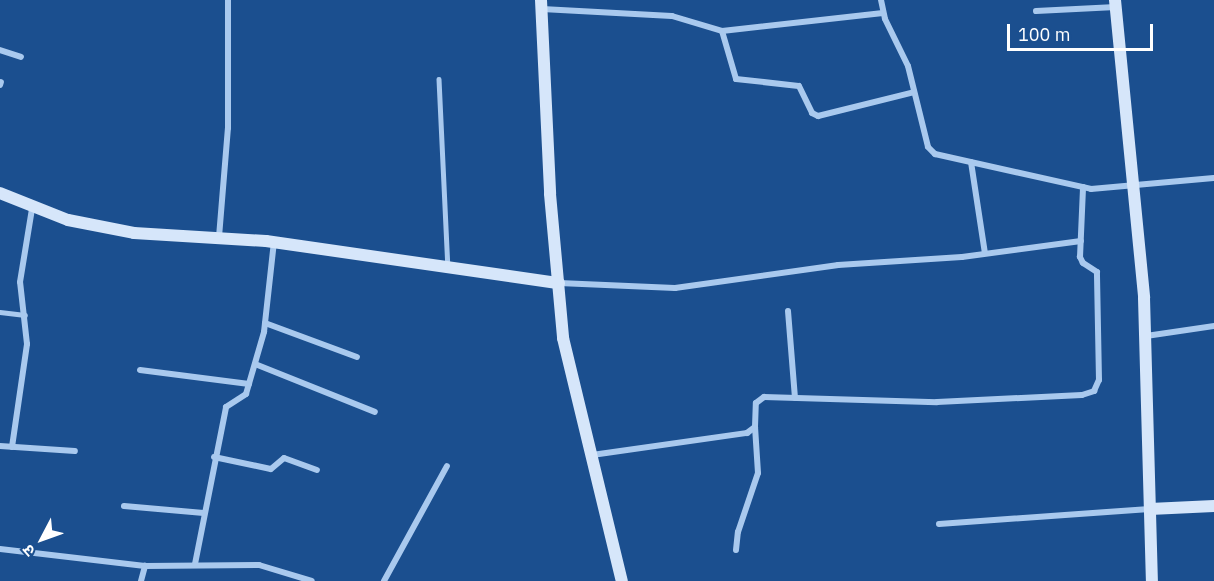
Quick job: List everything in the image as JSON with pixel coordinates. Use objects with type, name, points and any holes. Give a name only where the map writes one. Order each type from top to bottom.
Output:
[{"type":"street","points":[[219,237],[228,128],[228,0]]},
{"type":"street","points":[[881,0],[883,13],[908,66],[931,151],[1083,187],[1132,188],[1214,178]]},
{"type":"street","points":[[1036,11],[1115,3],[1146,336],[1152,581]]},
{"type":"street","points":[[622,581],[567,363],[550,195],[541,4],[672,16],[722,31],[883,13]]},
{"type":"street","points":[[722,31],[736,79],[798,86],[812,113],[818,116],[914,92]]},
{"type":"street","points":[[0,50],[21,57]]},
{"type":"street","points":[[971,162],[985,253]]},
{"type":"street","points":[[736,550],[738,531],[758,473],[755,427],[759,399],[937,402],[1082,395],[1094,391],[1099,380],[1097,272],[1081,260],[1083,187]]},
{"type":"street","points":[[0,193],[32,208],[134,233],[274,242],[559,283],[675,288],[838,265],[985,253],[1081,241]]},
{"type":"street","points":[[12,447],[27,344],[20,282],[32,208]]},
{"type":"street","points":[[195,564],[214,457],[226,407],[243,398],[255,364],[265,323],[274,242]]},
{"type":"street","points":[[788,311],[795,398]]},
{"type":"street","points":[[265,323],[357,357]]},
{"type":"street","points":[[1146,336],[1214,326]]},
{"type":"street","points":[[255,364],[375,412]]},
{"type":"street","points":[[140,370],[249,384]]},
{"type":"street","points":[[592,455],[747,433],[755,427]]},
{"type":"street","points":[[0,446],[75,452]]},
{"type":"street","points":[[214,457],[271,469],[284,458],[317,470]]},
{"type":"street","points":[[384,581],[447,466]]},
{"type":"street","points":[[124,506],[204,513]]},
{"type":"street","points":[[939,524],[1150,508],[1214,506]]},
{"type":"street","points":[[0,549],[145,566],[195,564],[276,567],[312,581]]},
{"type":"street","points":[[141,581],[145,566]]},
{"type":"lane","points":[[439,79],[448,267]]},
{"type":"lane","points":[[0,312],[25,315]]}]
